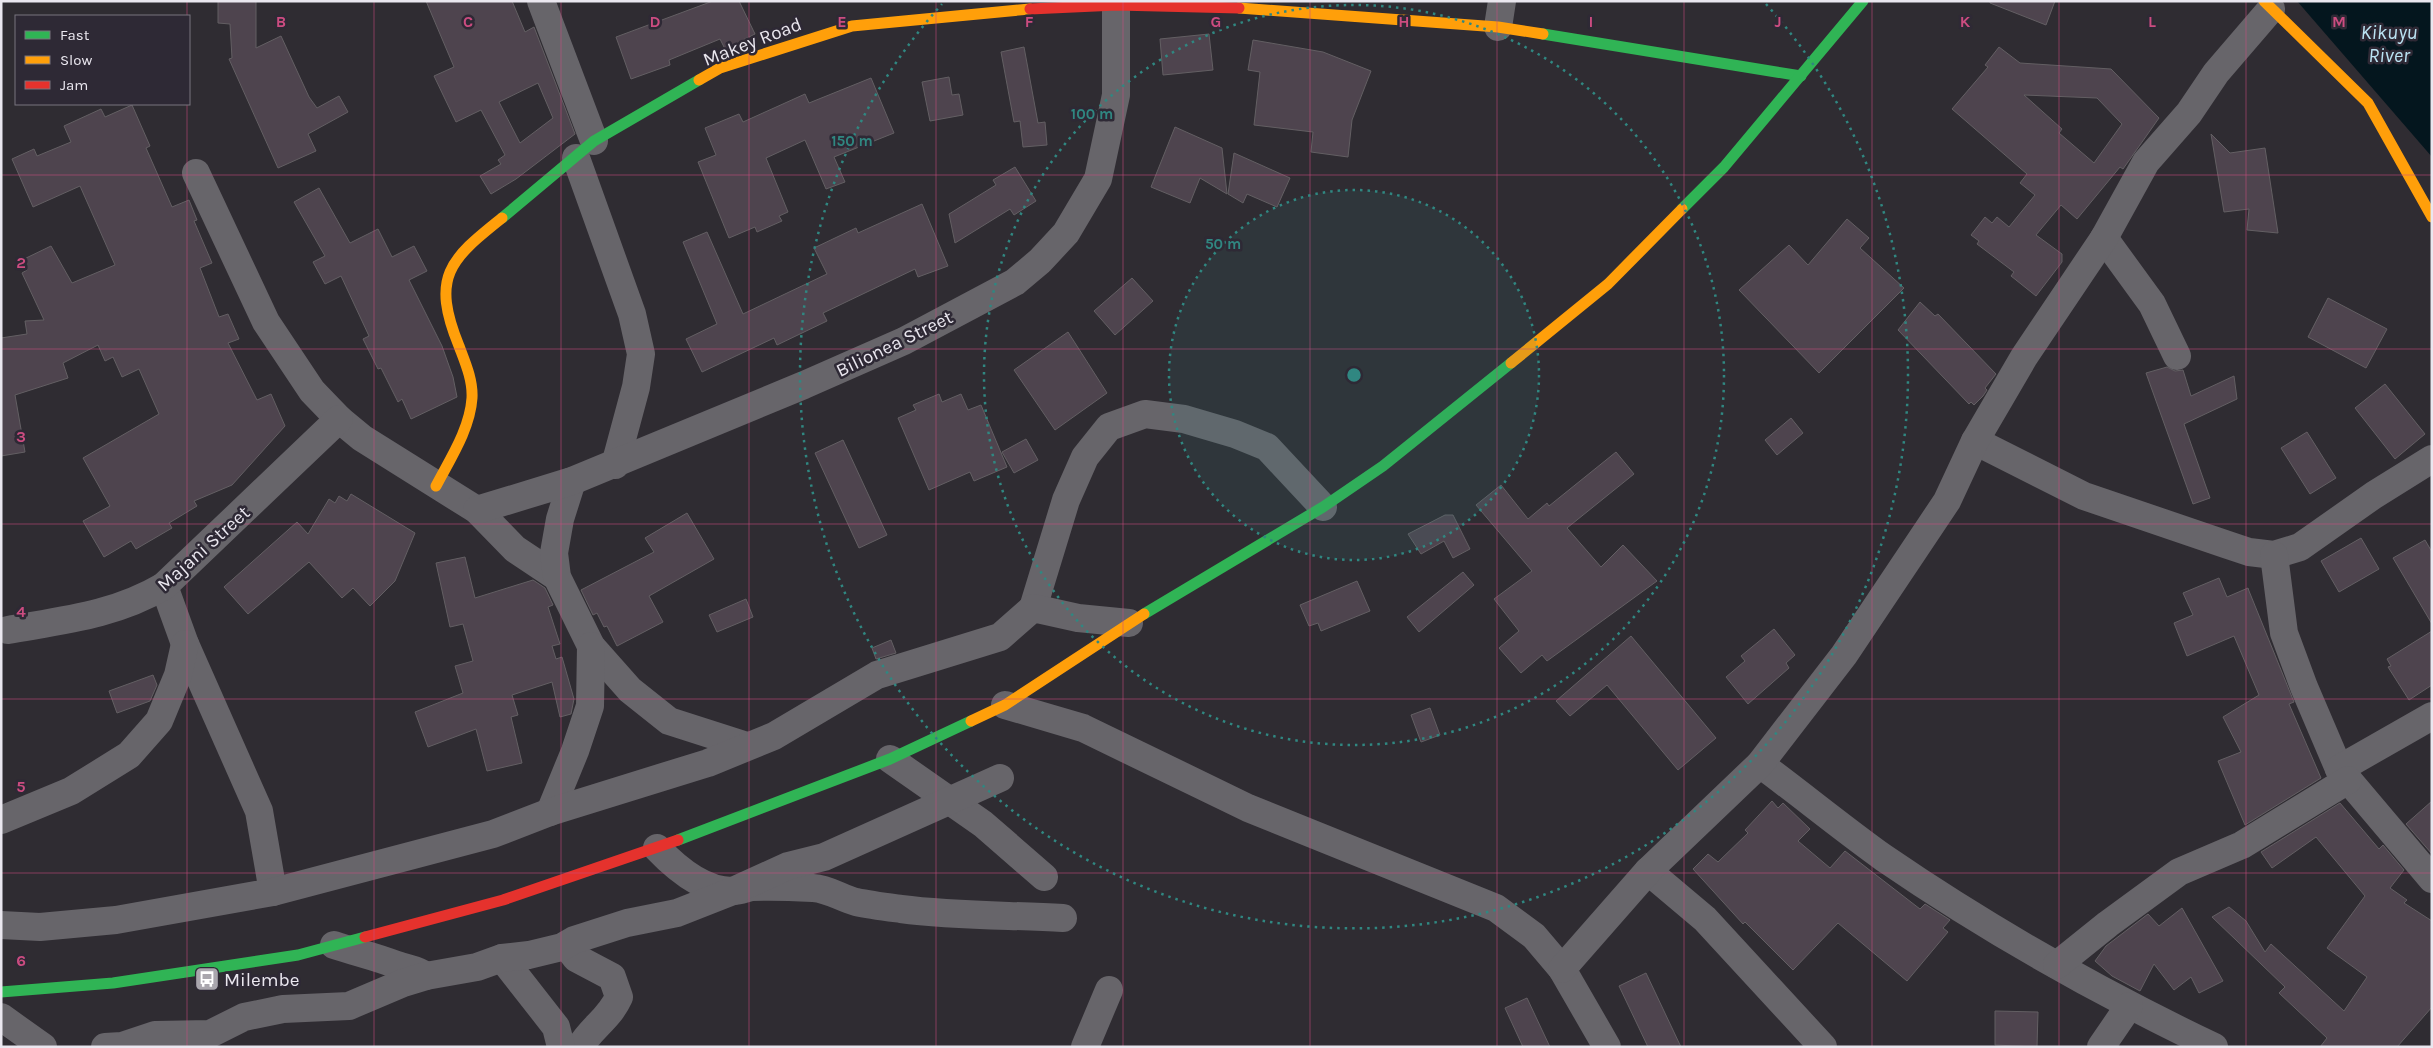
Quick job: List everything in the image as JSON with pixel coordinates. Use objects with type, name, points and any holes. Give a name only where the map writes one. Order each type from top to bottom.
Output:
[{"type":"main road","points":[[1,992],[123,981],[298,955],[503,900],[718,826],[890,759],[1005,706],[1129,623],[1323,508],[1383,466],[1608,284],[1724,168],[1863,1]]},
{"type":"main road","name":"Makey Road","points":[[436,486],[460,439],[473,388],[448,317],[444,295],[450,269],[466,247],[585,149],[720,68],[843,29],[995,11],[1117,3],[1259,9],[1500,14],[1801,76]]},
{"type":"main road","points":[[2267,5],[2368,103],[2432,217]]},
{"type":"street","points":[[541,1],[632,314],[641,354],[636,387],[615,465]]},
{"type":"street","name":"Bilionea Street","points":[[477,510],[572,481],[615,465],[904,341],[1015,282],[1040,261],[1066,233],[1098,179],[1116,95],[1117,3]]},
{"type":"street","points":[[1562,970],[1648,871],[1760,764],[1860,631],[1947,501],[1975,440],[2024,357],[2104,238],[2146,162],[2189,113],[2216,72],[2267,5]]},
{"type":"street","points":[[196,173],[266,322],[312,391],[339,419],[362,438],[477,510],[516,549],[557,577]]},
{"type":"street","points":[[2104,238],[2152,304],[2177,356]]},
{"type":"street","points":[[1,925],[40,927],[116,920],[273,892],[493,834],[550,812],[708,763],[774,736],[877,675],[1000,637],[1033,608],[1066,500],[1085,457],[1109,427],[1144,414],[1184,419],[1235,434],[1267,448],[1323,508]]},
{"type":"street","name":"Majani Street","points":[[8,630],[102,614],[143,599],[164,586],[339,419]]},
{"type":"street","points":[[1975,440],[2092,499],[2249,552],[2274,556],[2300,547],[2374,495],[2432,459]]},
{"type":"street","points":[[572,481],[560,518],[554,553],[557,577],[591,646],[630,690],[669,720],[746,746]]},
{"type":"street","points":[[2274,556],[2284,633],[2304,687],[2344,774],[2432,879]]},
{"type":"street","points":[[164,586],[186,644],[259,811],[273,892]]},
{"type":"street","points":[[1033,608],[1078,618],[1129,623]]},
{"type":"street","points":[[1,820],[71,792],[129,755],[158,721],[178,675],[186,644]]},
{"type":"street","points":[[550,812],[575,751],[590,706],[591,646]]},
{"type":"street","points":[[1005,706],[1083,728],[1248,808],[1496,908],[1534,936],[1562,970],[1606,1047]]},
{"type":"street","points":[[2057,965],[2108,924],[2179,872],[2242,845],[2432,716]]},
{"type":"street","points":[[890,759],[908,774],[951,800],[1044,877]]},
{"type":"street","points":[[1760,764],[1883,857],[1980,921],[2129,1006],[2214,1047]]},
{"type":"street","points":[[105,1047],[122,1046],[155,1035],[210,1034],[244,1017],[283,1009],[349,1006],[403,983],[426,976],[477,967],[502,958],[529,955],[627,923],[677,914],[734,891],[788,866],[824,857],[1000,778]]},
{"type":"street","points":[[657,848],[674,867],[684,874],[703,883],[734,891],[751,887],[814,888],[835,892],[854,901],[901,909],[941,913],[980,913],[1063,918]]},
{"type":"street","points":[[1648,871],[1705,919],[1769,985],[1823,1047]]},
{"type":"street","points":[[566,944],[576,958],[612,977],[619,997],[607,1018],[594,1027],[580,1047]]},
{"type":"street","points":[[334,945],[419,970],[426,976]]},
{"type":"street","points":[[502,958],[556,1027],[561,1047]]},
{"type":"street","points":[[1085,1047],[1109,990]]},
{"type":"street","points":[[2100,1047],[2129,1006]]},
{"type":"street","points":[[1,1017],[43,1047]]},
{"type":"water","name":"Kikuyu River","points":[[2297,1],[2432,1],[2432,157]]},
{"type":"building","points":[[218,1],[256,1],[256,48],[281,36],[309,97],[317,108],[339,96],[348,112],[308,134],[316,151],[278,168],[229,59],[232,58],[230,24],[218,23]]},
{"type":"building","points":[[426,1],[512,1],[525,32],[534,27],[575,134],[516,179],[491,194],[480,176],[501,164],[498,160],[505,155],[481,110],[456,122],[434,76],[454,67]],"holes":[[[538,83],[553,118],[520,143],[499,102]]]},
{"type":"building","points":[[713,1],[739,1],[755,34],[725,49],[720,39],[669,60],[670,65],[631,79],[616,37]]},
{"type":"building","points":[[1990,1],[2055,1],[2046,25],[1990,3]]},
{"type":"building","points":[[1209,34],[1213,70],[1163,75],[1160,39]]},
{"type":"building","points":[[1253,40],[1323,52],[1371,71],[1352,120],[1348,157],[1311,152],[1313,132],[1254,125],[1260,72],[1248,70]]},
{"type":"building","points":[[1024,47],[1038,123],[1045,122],[1047,145],[1023,147],[1020,121],[1014,122],[1001,52]]},
{"type":"building","points":[[1999,47],[2020,63],[2111,69],[2159,118],[2123,169],[2120,167],[2077,219],[2061,205],[2036,235],[2062,254],[2062,262],[2036,296],[2011,276],[2014,272],[1977,244],[1979,241],[1971,235],[1985,217],[1992,223],[1997,217],[2009,227],[2035,195],[2020,183],[2027,174],[1952,109],[1988,67],[1985,65]],"holes":[[[2024,95],[2097,98],[2122,124],[2094,163],[2059,133],[2062,129]]]},
{"type":"building","points":[[949,77],[952,95],[959,94],[963,115],[930,121],[922,82]]},
{"type":"building","points":[[871,78],[894,133],[834,157],[845,182],[826,189],[805,140],[766,158],[788,212],[779,216],[782,221],[757,232],[755,227],[729,238],[698,162],[716,155],[705,128],[739,114],[743,122],[805,94],[809,103]]},
{"type":"building","points":[[132,105],[150,146],[146,148],[172,207],[189,200],[197,220],[194,221],[212,263],[200,268],[219,317],[228,314],[239,339],[228,343],[257,400],[271,394],[285,426],[232,485],[194,501],[197,506],[169,523],[172,528],[136,549],[131,541],[104,557],[83,521],[110,506],[83,458],[159,414],[139,369],[122,377],[113,357],[105,361],[98,345],[63,363],[68,378],[15,395],[25,452],[1,456],[1,338],[27,334],[25,321],[44,320],[22,273],[27,270],[22,260],[51,246],[72,283],[115,265],[80,186],[33,207],[12,159],[34,149],[37,156],[71,142],[64,126],[101,109],[105,117]]},
{"type":"building","points":[[1175,127],[1222,148],[1227,194],[1200,178],[1190,203],[1151,187]]},
{"type":"building","points":[[2211,134],[2230,153],[2265,148],[2278,233],[2247,230],[2249,209],[2224,212]]},
{"type":"building","points":[[1234,153],[1290,178],[1277,207],[1247,194],[1243,203],[1228,194]]},
{"type":"building","points":[[1015,167],[1036,201],[1014,215],[1010,209],[955,243],[949,214],[996,185],[993,180]]},
{"type":"building","points":[[319,188],[350,243],[378,229],[392,257],[414,246],[427,271],[409,280],[442,346],[453,377],[457,397],[411,419],[402,399],[398,402],[381,368],[378,369],[363,339],[369,336],[341,276],[325,284],[313,262],[325,256],[294,202]]},
{"type":"building","points":[[922,204],[948,266],[918,277],[915,269],[823,313],[827,321],[777,345],[774,338],[702,372],[686,339],[717,324],[683,242],[707,232],[743,314],[827,274],[814,248],[856,228],[858,233]]},
{"type":"building","points":[[1847,219],[1869,238],[1860,248],[1904,288],[1819,373],[1739,290],[1789,245],[1808,265]]},
{"type":"building","points":[[1132,278],[1153,301],[1115,335],[1094,311]]},
{"type":"building","points":[[2328,298],[2387,329],[2366,368],[2308,337]]},
{"type":"building","points":[[1920,302],[1935,316],[1938,314],[1996,374],[1985,388],[1987,390],[1983,396],[1974,405],[1971,402],[1969,404],[1898,330]]},
{"type":"building","points":[[1068,332],[1107,393],[1055,430],[1014,370]]},
{"type":"building","points":[[2167,367],[2175,371],[2183,370],[2191,396],[2234,376],[2237,399],[2184,424],[2210,498],[2193,504],[2146,373]]},
{"type":"building","points":[[2385,384],[2425,434],[2395,459],[2355,408]]},
{"type":"building","points":[[939,394],[942,402],[961,394],[968,410],[981,405],[1007,467],[974,481],[970,472],[929,490],[898,418],[916,410],[913,405]]},
{"type":"building","points":[[1791,418],[1803,433],[1777,455],[1765,440]]},
{"type":"building","points":[[2307,432],[2336,478],[2310,494],[2281,448]]},
{"type":"building","points":[[1026,439],[1038,460],[1014,473],[1002,452]]},
{"type":"building","points":[[843,440],[887,535],[859,548],[815,453]]},
{"type":"building","points":[[1616,452],[1634,474],[1567,528],[1601,567],[1623,545],[1657,581],[1547,661],[1542,655],[1521,673],[1499,648],[1519,631],[1494,599],[1532,571],[1476,505],[1501,485],[1528,519],[1547,503],[1549,506]]},
{"type":"building","points":[[351,494],[415,533],[395,581],[370,606],[353,588],[342,598],[309,562],[248,614],[224,587],[297,522],[308,534],[329,499],[335,503],[339,496],[347,501]]},
{"type":"building","points":[[687,513],[714,559],[649,596],[663,622],[617,646],[607,626],[604,627],[597,613],[593,615],[581,590],[654,552],[645,538]]},
{"type":"building","points":[[1445,515],[1453,515],[1470,549],[1453,558],[1444,541],[1421,554],[1408,534]]},
{"type":"building","points":[[2361,538],[2379,569],[2339,592],[2321,561]]},
{"type":"building","points":[[2425,540],[2432,552],[2432,624],[2393,558]]},
{"type":"building","points":[[465,557],[475,598],[533,580],[545,588],[553,605],[548,607],[560,644],[552,646],[556,659],[562,657],[574,699],[571,714],[560,717],[552,682],[512,695],[518,715],[511,717],[522,763],[487,771],[476,729],[428,747],[415,712],[463,693],[455,666],[473,661],[463,624],[450,627],[436,563]]},
{"type":"building","points":[[1463,572],[1474,585],[1419,632],[1407,617]]},
{"type":"building","points":[[2219,578],[2227,597],[2248,588],[2294,702],[2289,704],[2321,778],[2245,825],[2218,761],[2241,752],[2223,717],[2259,695],[2234,636],[2187,656],[2174,623],[2193,615],[2183,593]]},
{"type":"building","points":[[1357,581],[1370,611],[1321,631],[1318,623],[1309,626],[1300,605]]},
{"type":"building","points":[[746,599],[753,617],[717,632],[709,615]]},
{"type":"building","points":[[1774,629],[1795,655],[1786,663],[1789,668],[1748,704],[1726,677],[1745,661],[1741,656]]},
{"type":"building","points":[[2432,631],[2432,685],[2409,700],[2388,667],[2391,666],[2387,659]]},
{"type":"building","points":[[1631,636],[1716,738],[1678,770],[1607,685],[1570,716],[1556,701]]},
{"type":"building","points":[[891,640],[896,653],[876,659],[872,648]]},
{"type":"building","points":[[153,675],[157,685],[150,701],[117,713],[109,691]]},
{"type":"building","points":[[1430,708],[1440,735],[1421,742],[1411,715]]},
{"type":"building","points":[[1772,801],[1778,808],[1783,803],[1810,829],[1798,841],[1830,868],[1845,851],[1920,909],[1925,904],[1950,920],[1943,928],[1948,932],[1907,981],[1838,923],[1793,970],[1745,922],[1743,924],[1693,869],[1708,854],[1718,862],[1748,833],[1745,830]]},
{"type":"building","points":[[2432,801],[2432,854],[2406,824]]},
{"type":"building","points":[[2340,803],[2379,849],[2383,845],[2404,870],[2390,888],[2407,900],[2404,903],[2432,921],[2432,1007],[2397,1047],[2320,1047],[2327,1038],[2279,993],[2285,987],[2212,917],[2229,907],[2246,921],[2265,952],[2271,944],[2344,1011],[2367,977],[2327,948],[2365,896],[2316,837],[2272,868],[2261,852]]},
{"type":"building","points":[[2182,908],[2223,981],[2199,993],[2191,977],[2174,990],[2154,964],[2140,991],[2112,976],[2095,961],[2106,946],[2148,914],[2159,926]]},
{"type":"building","points":[[1646,973],[1681,1047],[1648,1047],[1619,986]]},
{"type":"building","points":[[1527,998],[1550,1047],[1523,1047],[1505,1008]]},
{"type":"building","points":[[1995,1011],[2038,1012],[2037,1047],[1995,1045]]},
{"type":"traffic: fast","points":[[1682,209],[1724,167],[1863,1]]},
{"type":"traffic: fast","points":[[1543,34],[1801,76]]},
{"type":"traffic: fast","points":[[502,218],[594,141],[699,80]]},
{"type":"traffic: fast","points":[[1144,614],[1323,507],[1383,466],[1511,363]]},
{"type":"traffic: fast","points":[[678,840],[890,759],[971,721]]},
{"type":"traffic: fast","points":[[1,992],[113,983],[298,955],[365,937]]},
{"type":"traffic: slow","points":[[2264,1],[2368,103],[2432,217]]},
{"type":"traffic: slow","points":[[1239,8],[1498,27],[1543,34]]},
{"type":"traffic: slow","points":[[699,80],[720,68],[852,26],[1030,9]]},
{"type":"traffic: slow","points":[[1511,363],[1608,284],[1682,209]]},
{"type":"traffic: slow","points":[[436,486],[468,421],[472,398],[468,371],[446,303],[446,286],[450,272],[458,259],[469,246],[502,218]]},
{"type":"traffic: slow","points":[[971,721],[1005,705],[1144,614]]},
{"type":"traffic: jam","points":[[1030,9],[1117,5],[1239,8]]},
{"type":"traffic: jam","points":[[365,937],[503,900],[678,840]]},
{"type":"place","name":"Milembe","points":[[207,979]]}]
